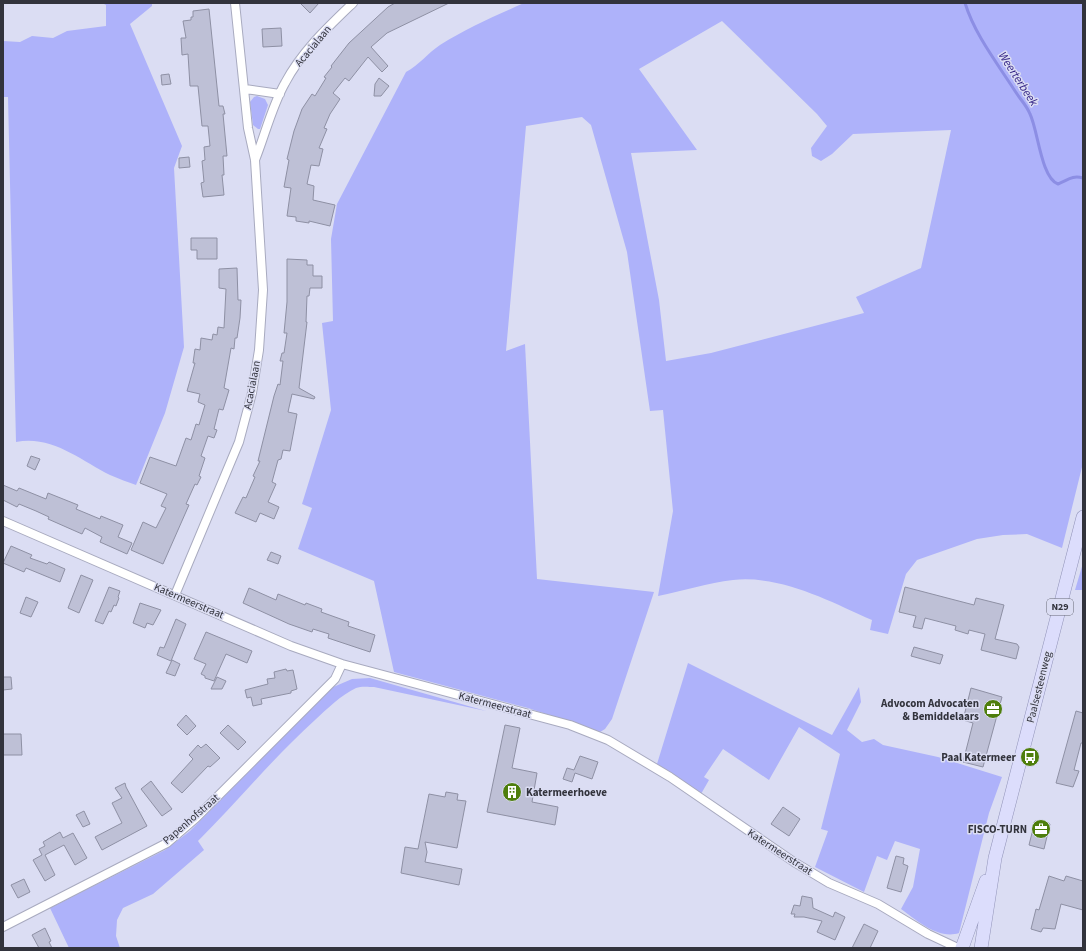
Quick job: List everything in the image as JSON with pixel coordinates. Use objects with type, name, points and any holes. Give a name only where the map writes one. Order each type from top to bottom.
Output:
[{"type":"main road","name":"Paalsesteenweg","points":[[981,948],[995,858],[1083,517]]},
{"type":"main road","name":"Paalsesteenweg","points":[[962,948],[995,858]]},
{"type":"street","name":"Acacialaan","points":[[175,595],[239,442],[252,392],[259,350],[263,290],[255,160],[248,128],[235,3]]},
{"type":"street","name":"Acacialaan","points":[[255,160],[280,94],[296,65],[310,47],[353,3]]},
{"type":"street","points":[[245,89],[280,94]]},
{"type":"street","name":"Katermeerstraat","points":[[3,521],[291,646],[342,664],[570,725],[608,740],[670,777],[794,862],[830,883],[878,904],[928,934],[958,948]]},
{"type":"street","name":"Papenhofstraat","points":[[3,927],[167,842],[196,818],[335,679],[342,664]]},
{"type":"shaded area","points":[[102,3],[152,3],[152,6],[130,24],[182,146],[174,168],[184,347],[165,413],[136,485],[110,475],[54,445],[42,442],[16,442],[8,97],[3,97],[3,41],[20,42],[32,36],[53,38],[67,31],[106,26],[106,5]]},
{"type":"shaded area","points":[[524,3],[1083,3],[1083,463],[1062,548],[1027,534],[1003,535],[977,539],[917,560],[906,574],[888,634],[870,630],[872,620],[839,605],[805,591],[769,581],[724,581],[658,596],[673,511],[663,410],[650,411],[627,252],[591,125],[582,117],[526,126],[506,351],[525,344],[537,579],[654,592],[612,719],[605,729],[600,732],[528,708],[394,672],[374,581],[298,549],[312,508],[302,504],[331,410],[322,323],[333,321],[331,239],[337,204],[406,72],[440,45],[460,33]],"holes":[[[722,21],[817,114],[827,126],[811,148],[812,156],[821,161],[832,154],[853,134],[951,130],[921,268],[856,297],[864,313],[711,353],[666,361],[659,300],[631,153],[697,150],[639,69]]]},
{"type":"shaded area","points":[[257,96],[265,99],[268,105],[260,129],[253,125],[250,102]]},
{"type":"shaded area","points":[[1083,563],[1083,590],[1075,590]]},
{"type":"shaded area","points":[[688,663],[832,735],[859,687],[861,702],[847,730],[862,742],[874,739],[883,745],[938,757],[1002,777],[989,813],[959,933],[944,934],[928,928],[901,909],[913,887],[920,849],[895,841],[887,860],[877,856],[864,892],[815,867],[828,831],[821,829],[840,754],[799,727],[769,780],[723,749],[704,777],[709,780],[701,794],[657,764]]},
{"type":"shaded area","points":[[370,678],[486,711],[374,687],[360,687],[350,691],[334,702],[300,734],[198,841],[204,850],[153,894],[123,908],[117,920],[116,936],[120,948],[69,948],[50,908],[165,850],[190,831],[331,688],[352,679]]},
{"type":"building","points":[[300,3],[319,3],[310,13]]},
{"type":"building","points":[[395,3],[449,3],[387,33],[371,47],[388,66],[382,72],[368,57],[349,81],[345,78],[333,93],[340,99],[330,114],[324,128],[327,129],[319,148],[323,149],[319,166],[311,165],[307,184],[314,186],[313,200],[335,205],[330,226],[309,221],[309,223],[296,221],[296,217],[287,216],[291,188],[284,187],[289,160],[287,159],[294,131],[302,109],[312,94],[315,96],[326,78],[324,77],[332,67],[331,66],[349,43],[388,7]]},
{"type":"building","points":[[209,9],[219,106],[223,106],[225,114],[223,114],[227,156],[223,156],[224,175],[222,175],[224,195],[203,197],[201,183],[204,182],[202,161],[205,160],[204,147],[210,146],[208,126],[202,126],[198,86],[190,86],[188,54],[182,55],[181,38],[186,38],[183,21],[191,20],[191,17],[193,17],[193,11]]},
{"type":"building","points":[[281,28],[282,46],[263,47],[262,29]]},
{"type":"building","points":[[169,74],[171,84],[162,85],[161,75]]},
{"type":"building","points":[[379,78],[389,86],[381,96],[374,96],[375,84]]},
{"type":"building","points":[[189,157],[190,167],[179,168],[179,158]]},
{"type":"building","points":[[191,238],[217,238],[217,259],[197,259],[197,250],[191,250]]},
{"type":"building","points":[[287,259],[307,260],[307,265],[313,265],[313,276],[322,276],[322,288],[310,288],[309,296],[307,296],[307,322],[299,388],[315,397],[314,399],[292,394],[288,412],[297,414],[290,451],[283,450],[281,459],[278,460],[272,482],[276,484],[268,502],[279,507],[274,519],[260,513],[256,522],[235,513],[243,497],[246,498],[255,477],[253,476],[260,461],[258,461],[274,396],[278,384],[280,385],[283,361],[280,361],[282,353],[284,353],[287,333],[284,333],[287,302]]},
{"type":"building","points":[[237,268],[238,300],[241,300],[240,318],[234,349],[231,348],[224,388],[229,390],[223,410],[219,409],[214,429],[217,430],[214,438],[208,436],[201,456],[205,458],[199,476],[201,477],[197,485],[195,484],[186,504],[189,505],[163,564],[131,550],[143,522],[156,528],[166,508],[161,506],[167,494],[140,483],[150,457],[176,466],[186,438],[191,440],[196,424],[199,425],[205,405],[198,402],[200,394],[187,391],[195,363],[193,363],[195,349],[200,350],[201,338],[212,340],[213,334],[217,335],[218,327],[224,328],[226,289],[219,288],[219,269]]},
{"type":"building","points":[[31,456],[40,459],[35,470],[27,466]]},
{"type":"building","points":[[3,485],[17,491],[19,488],[46,499],[48,493],[78,505],[76,509],[100,519],[101,516],[123,525],[118,537],[132,543],[127,554],[100,542],[102,537],[85,528],[82,534],[48,519],[49,517],[36,511],[19,504],[17,507],[3,500]]},
{"type":"building","points":[[11,546],[32,555],[30,558],[47,564],[49,562],[65,569],[60,582],[26,568],[24,572],[3,563]]},
{"type":"building","points":[[271,552],[281,556],[278,564],[267,560]]},
{"type":"building","points":[[81,575],[93,580],[79,613],[68,608]]},
{"type":"building","points":[[109,587],[120,591],[119,598],[116,606],[114,605],[111,612],[109,611],[103,624],[95,621]]},
{"type":"building","points":[[905,587],[974,605],[976,598],[1004,605],[995,639],[1017,644],[1019,647],[1016,659],[981,650],[985,634],[969,630],[968,634],[955,630],[956,626],[925,618],[922,629],[913,627],[916,616],[899,612]]},
{"type":"building","points":[[249,588],[276,600],[278,594],[305,605],[306,603],[322,609],[321,612],[349,622],[348,626],[375,635],[370,652],[328,638],[329,634],[313,629],[312,632],[289,624],[243,603]]},
{"type":"building","points":[[26,597],[38,602],[31,617],[20,613]]},
{"type":"building","points":[[140,603],[161,610],[153,625],[147,623],[145,628],[133,623]]},
{"type":"building","points":[[176,619],[186,624],[171,661],[157,655],[160,647],[164,648]]},
{"type":"building","points":[[206,632],[252,651],[247,663],[226,654],[214,681],[205,678],[205,676],[201,674],[206,664],[194,659]]},
{"type":"building","points":[[914,647],[943,655],[940,664],[911,656]]},
{"type":"building","points":[[172,660],[180,664],[175,676],[166,673]]},
{"type":"building","points":[[286,669],[287,671],[293,670],[297,689],[291,691],[291,693],[261,699],[262,704],[253,706],[251,697],[247,698],[245,690],[268,684],[267,679],[275,678],[274,672]]},
{"type":"building","points":[[3,677],[11,677],[12,689],[3,690]]},
{"type":"building","points":[[217,677],[226,681],[222,689],[211,689]]},
{"type":"building","points":[[971,688],[1002,697],[983,767],[963,762],[973,723],[963,720]]},
{"type":"building","points":[[1076,711],[1083,713],[1083,743],[1081,743],[1074,770],[1079,771],[1073,787],[1056,783]]},
{"type":"building","points":[[186,715],[196,726],[187,735],[177,725]]},
{"type":"building","points":[[228,725],[246,742],[238,750],[220,733]]},
{"type":"building","name":"Katermeerhoeve","points":[[505,725],[520,728],[512,768],[537,773],[532,802],[558,807],[555,825],[487,812]]},
{"type":"building","points":[[3,734],[21,734],[22,755],[3,755]]},
{"type":"building","points":[[206,744],[220,758],[210,767],[208,766],[182,793],[171,783],[193,759],[189,755],[198,745],[201,748]]},
{"type":"building","points":[[580,756],[598,762],[592,779],[575,773],[572,782],[563,779],[567,768],[574,770]]},
{"type":"building","points":[[151,781],[172,809],[162,816],[141,789]]},
{"type":"building","points":[[125,783],[147,826],[102,850],[95,837],[122,823],[112,803],[122,798],[115,788]]},
{"type":"building","points":[[446,792],[458,794],[457,800],[466,801],[457,848],[425,842],[427,852],[425,862],[462,869],[459,885],[401,873],[405,847],[418,849],[429,794],[445,797]]},
{"type":"building","points":[[783,807],[800,819],[789,836],[771,824]]},
{"type":"building","points":[[84,811],[90,824],[83,827],[76,815]]},
{"type":"building","points":[[1035,821],[1050,824],[1044,849],[1029,845]]},
{"type":"building","points":[[60,832],[63,838],[73,833],[87,858],[75,865],[64,845],[45,855],[55,875],[45,881],[33,860],[42,855],[39,849],[45,846],[43,842]]},
{"type":"building","points":[[896,856],[904,858],[903,864],[908,866],[901,892],[887,888]]},
{"type":"building","points":[[1049,876],[1064,881],[1066,876],[1083,881],[1083,910],[1061,904],[1055,929],[1043,928],[1041,932],[1031,929],[1036,909],[1039,910]]},
{"type":"building","points":[[24,879],[30,892],[18,898],[11,885]]},
{"type":"building","points":[[802,896],[812,898],[813,908],[833,917],[835,912],[845,917],[835,940],[817,932],[822,921],[804,917],[794,917],[795,914],[791,914],[794,905],[800,906]]},
{"type":"building","points":[[864,924],[878,931],[870,948],[852,948]]},
{"type":"building","points":[[45,928],[51,941],[49,942],[52,948],[39,948],[32,935]]},
{"type":"waterway","name":"Weerterbeek","points":[[965,3],[980,38],[1029,111],[1044,163],[1052,180],[1058,184],[1073,178],[1083,178]]},
{"type":"place","name":"Advocom Advocaten & Bemiddelaars","points":[[993,709]]},
{"type":"place","name":"Paal Katermeer","points":[[1030,757]]},
{"type":"place","name":"Katermeerhoeve","points":[[512,792]]},
{"type":"place","name":"FISCO-TURN","points":[[1041,829]]}]
